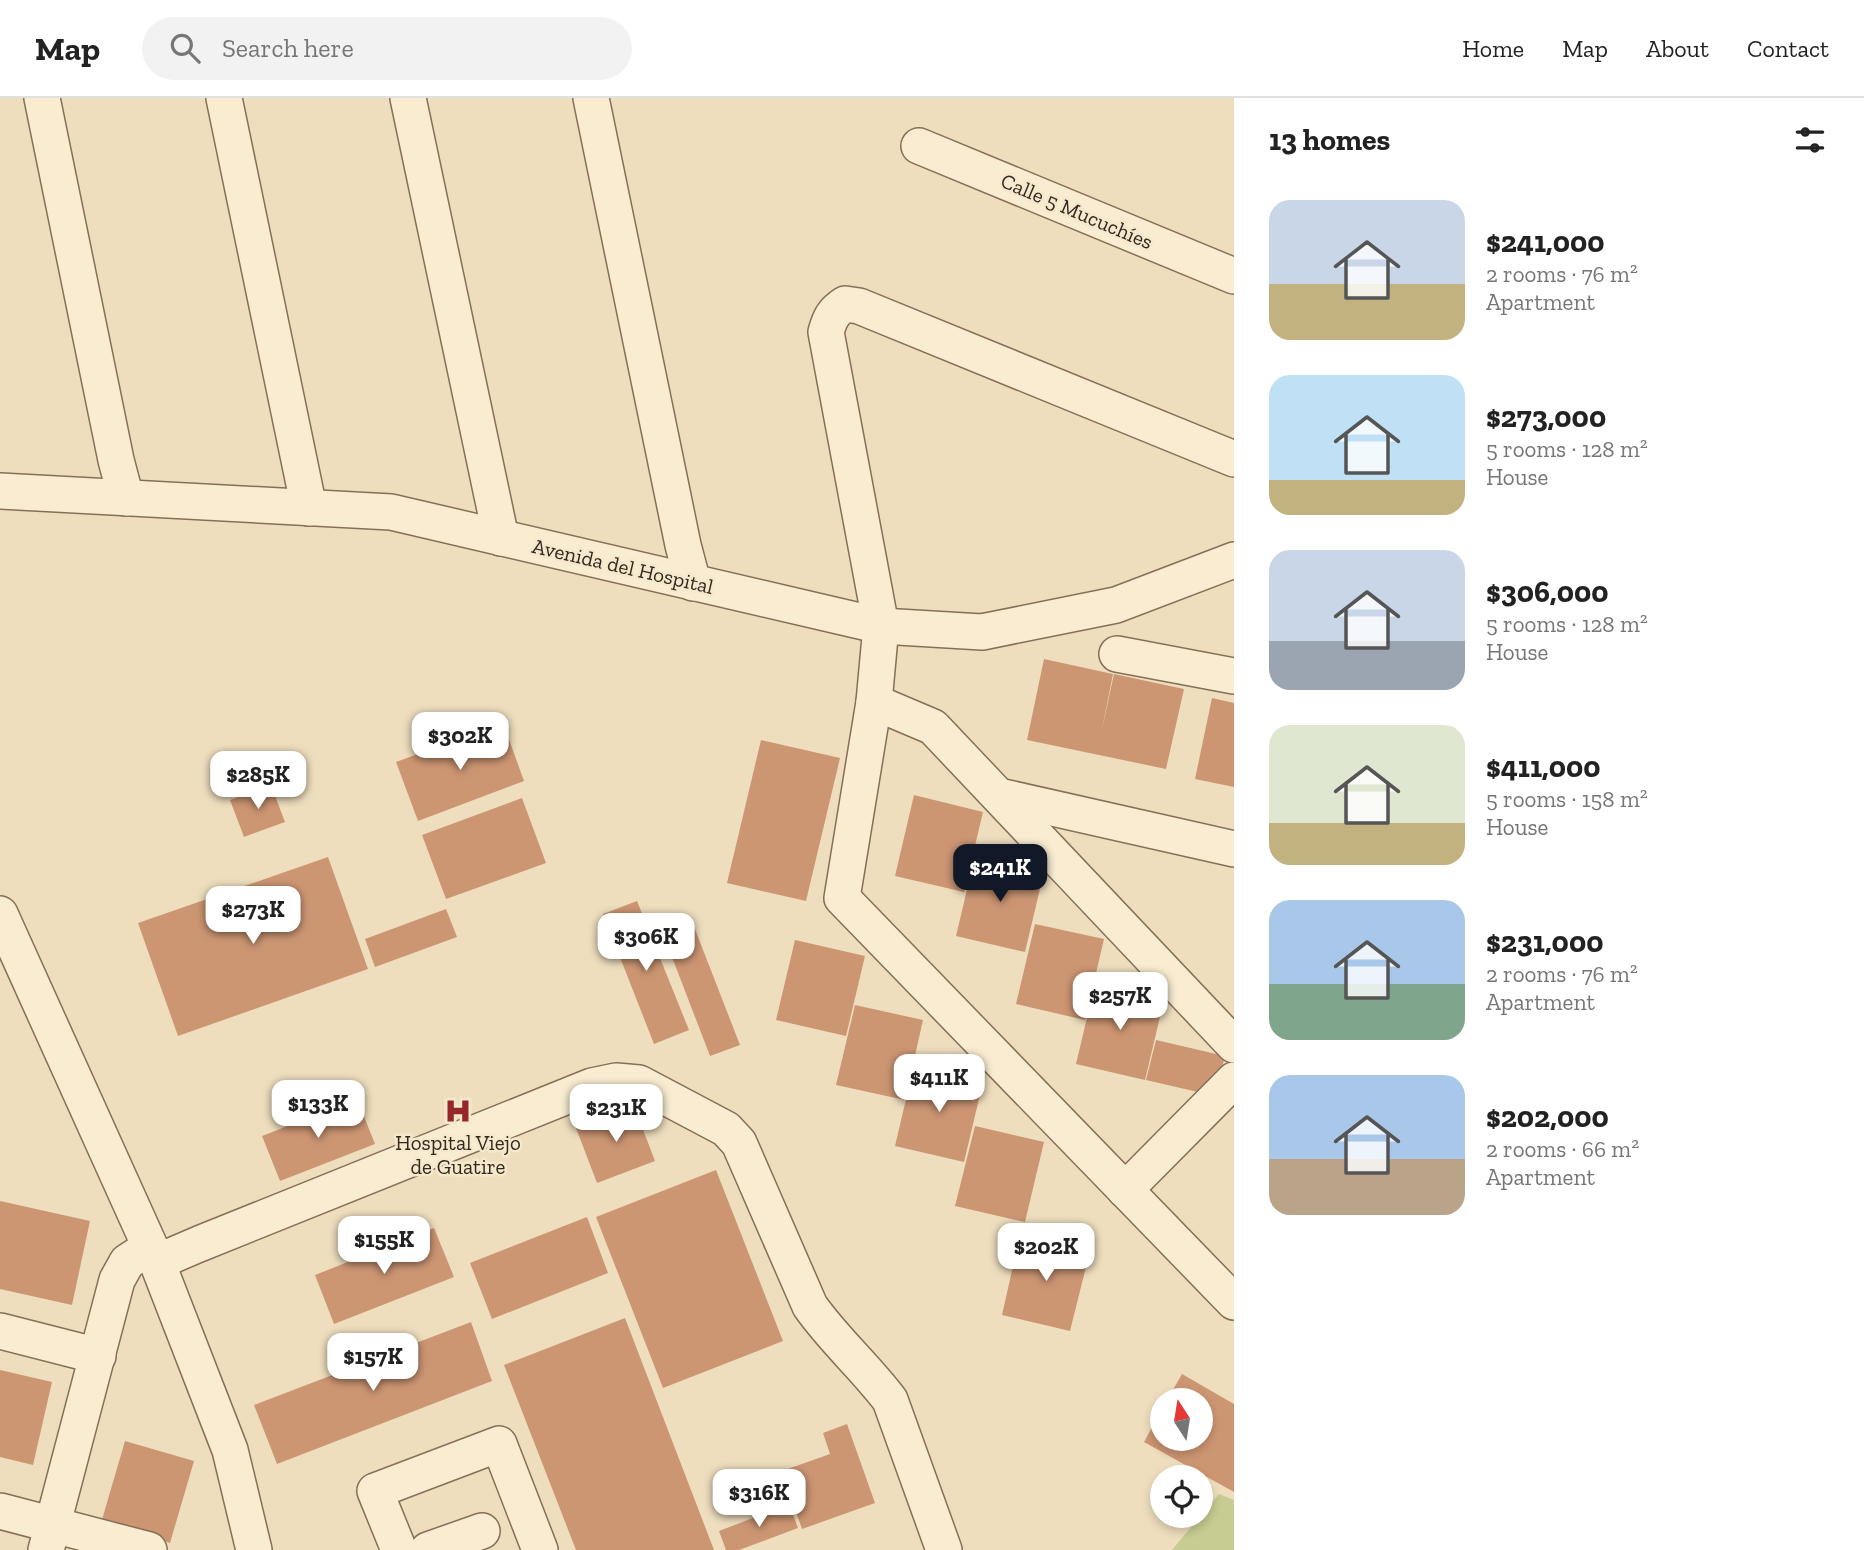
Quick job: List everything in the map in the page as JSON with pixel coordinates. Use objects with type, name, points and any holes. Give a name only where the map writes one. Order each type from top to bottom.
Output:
[{"type":"street","points":[[42,98],[126,498]]},
{"type":"street","points":[[224,98],[309,508]]},
{"type":"street","points":[[408,98],[501,538]]},
{"type":"street","points":[[591,98],[693,583]]},
{"type":"street","name":"Calle 5 Mucuchíes","points":[[919,146],[1234,276]]},
{"type":"street","points":[[1234,459],[859,306],[845,304],[834,311],[829,319],[826,332],[881,626],[874,702],[842,898],[1234,1302]]},
{"type":"street","name":"Avenida del Hospital","points":[[0,491],[391,512],[881,626],[982,632],[1116,605],[1234,560]]},
{"type":"street","points":[[1117,654],[1234,677]]},
{"type":"street","points":[[874,702],[933,727],[1234,1045]]},
{"type":"street","points":[[999,796],[1234,849]]},
{"type":"street","points":[[0,914],[153,1255],[230,1450],[254,1550]]},
{"type":"street","points":[[1125,1190],[1234,1080]]},
{"type":"street","points":[[49,1537],[117,1280],[127,1262],[199,1244],[592,1086],[616,1081],[639,1083],[726,1129],[739,1143],[810,1306],[824,1326],[875,1380],[890,1400],[943,1550]]},
{"type":"street","points":[[0,1331],[98,1356]]},
{"type":"street","points":[[399,1550],[375,1491],[499,1444],[540,1550]]},
{"type":"street","points":[[0,1511],[49,1537],[149,1550]]},
{"type":"street","points":[[428,1550],[482,1531]]},
{"type":"green space","points":[[1219,1494],[1234,1500],[1234,1550],[1172,1550],[1190,1528],[1213,1528],[1213,1501]]},
{"type":"building","points":[[1044,659],[1113,674],[1101,734],[1114,674],[1184,689],[1166,769],[1027,740]]},
{"type":"building","points":[[1212,698],[1234,703],[1234,787],[1195,779]]},
{"type":"building","points":[[503,723],[524,781],[418,821],[396,762]]},
{"type":"building","points":[[761,740],[840,758],[806,901],[727,883]]},
{"type":"building","points":[[271,785],[285,822],[244,837],[230,800]]},
{"type":"building","points":[[914,795],[983,812],[964,892],[895,876]]},
{"type":"building","points":[[522,798],[546,863],[446,899],[422,835]]},
{"type":"building","points":[[975,856],[1044,872],[1025,952],[956,936]]},
{"type":"building","points":[[328,857],[368,969],[178,1036],[138,923]]},
{"type":"building","points":[[637,901],[689,1030],[654,1044],[603,914]]},
{"type":"building","points":[[446,909],[457,937],[375,967],[365,939]]},
{"type":"building","points":[[691,919],[740,1045],[710,1056],[662,931]]},
{"type":"building","points":[[1035,924],[1104,939],[1085,1020],[1016,1004]]},
{"type":"building","points":[[795,940],[865,956],[846,1036],[776,1020]]},
{"type":"building","points":[[1095,984],[1164,1000],[1145,1080],[1076,1064]]},
{"type":"building","points":[[855,1005],[923,1020],[905,1100],[836,1085]]},
{"type":"building","points":[[1156,1040],[1225,1056],[1215,1096],[1146,1080]]},
{"type":"building","points":[[914,1065],[983,1082],[964,1162],[895,1146]]},
{"type":"building","points":[[357,1099],[375,1144],[280,1181],[262,1136]]},
{"type":"building","points":[[634,1106],[655,1161],[597,1183],[576,1128]]},
{"type":"building","points":[[975,1126],[1044,1142],[1025,1222],[955,1206]]},
{"type":"building","points":[[716,1170],[783,1341],[663,1388],[596,1217]]},
{"type":"building","points":[[0,1201],[90,1221],[72,1305],[0,1289]]},
{"type":"building","points":[[587,1217],[608,1273],[492,1319],[470,1263]]},
{"type":"building","points":[[434,1228],[454,1277],[334,1324],[315,1275]]},
{"type":"building","points":[[1020,1235],[1090,1251],[1070,1331],[1002,1315]]},
{"type":"building","points":[[625,1318],[714,1550],[576,1550],[504,1365]]},
{"type":"building","points":[[471,1322],[492,1381],[277,1464],[254,1405]]},
{"type":"building","points":[[0,1370],[52,1382],[33,1465],[0,1457]]},
{"type":"building","points":[[1182,1374],[1206,1388],[1174,1388]]},
{"type":"building","points":[[1213,1392],[1234,1404],[1234,1492],[1213,1480],[1213,1465],[1185,1465],[1160,1451],[1213,1451]]},
{"type":"building","points":[[847,1424],[875,1503],[802,1529],[782,1471],[830,1454],[823,1433]]},
{"type":"building","points":[[1150,1431],[1150,1445],[1144,1442]]},
{"type":"building","points":[[125,1441],[194,1461],[170,1543],[101,1523]]},
{"type":"building","points":[[789,1504],[798,1528],[739,1550],[726,1550],[719,1531]]},
{"type":"place","name":"Hospital Viejo de Guatire","points":[[458,1111]]}]
